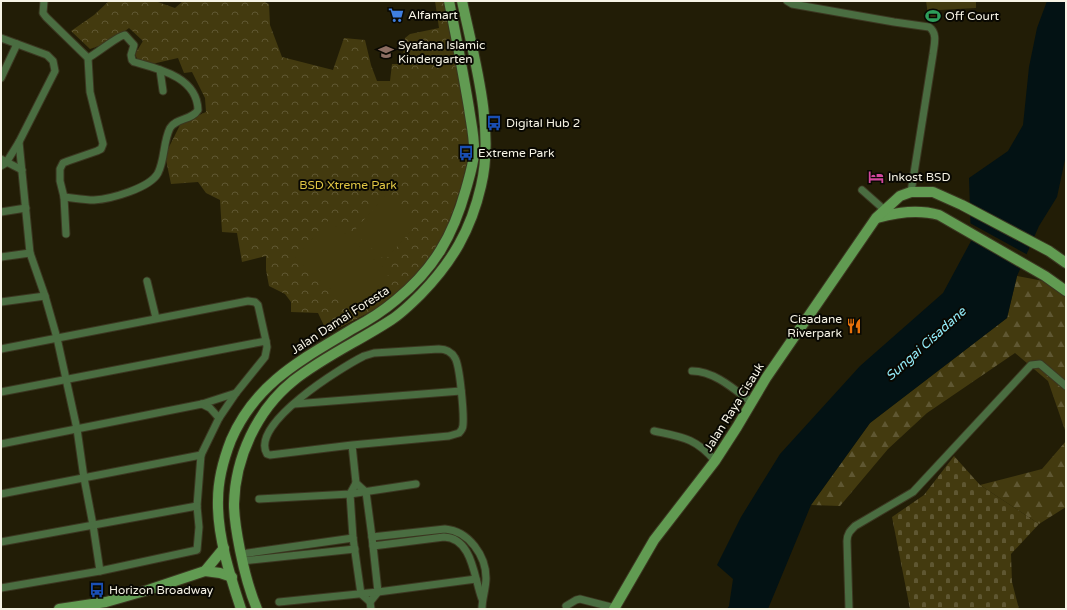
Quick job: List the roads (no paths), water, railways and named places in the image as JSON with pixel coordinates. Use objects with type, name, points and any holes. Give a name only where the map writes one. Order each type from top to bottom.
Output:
[{"type":"main road","name":"Jalan Damai Foresta","points":[[241,609],[224,548],[218,499],[224,463],[236,429],[246,412],[260,394],[284,372],[378,313],[413,285],[425,272],[444,246],[451,233],[463,202],[474,155],[473,137],[464,75],[449,1]]},
{"type":"main road","name":"Jalan Damai Foresta","points":[[254,608],[242,557],[234,504],[240,466],[245,447],[254,429],[267,408],[292,382],[314,366],[392,319],[418,296],[442,270],[461,241],[469,225],[481,187],[486,159],[486,129],[477,73],[462,1]]},
{"type":"main road","points":[[464,75],[477,73]]},
{"type":"main road","name":"Jalan Raya Cisauk","points":[[614,608],[654,540],[715,461],[766,378],[876,218],[887,212],[900,196],[911,192],[932,192],[962,205],[1049,251],[1066,263]]},
{"type":"main road","name":"Jalan Raya Cisauk","points":[[887,212],[916,211],[930,212],[939,215],[1045,276],[1066,291]]},
{"type":"main road","points":[[224,463],[240,466]]},
{"type":"main road","points":[[205,572],[224,548]]},
{"type":"main road","points":[[59,609],[106,602],[205,572],[220,573],[232,577]]},
{"type":"street","points":[[44,1],[43,13],[46,18],[88,58],[90,92],[103,144],[101,149],[98,151],[68,160],[61,166],[59,173],[64,197],[66,234]]},
{"type":"street","points":[[787,1],[792,4],[929,27],[932,29],[935,35],[934,48],[911,192]]},
{"type":"street","points":[[64,197],[96,200],[113,197],[144,185],[153,179],[160,167],[167,135],[171,127],[177,122],[195,114],[198,110],[195,98],[188,86],[179,78],[133,61],[131,55],[134,45],[123,35],[88,58]]},
{"type":"street","points":[[1,38],[47,55],[53,61],[55,68],[55,71],[19,142],[1,166]]},
{"type":"street","points":[[1,78],[17,44]]},
{"type":"street","points":[[160,70],[162,91]]},
{"type":"street","points":[[19,142],[30,252],[57,338],[77,429],[100,571]]},
{"type":"street","points":[[4,160],[22,170]]},
{"type":"street","points":[[862,190],[887,212]]},
{"type":"street","points":[[1,212],[26,208]]},
{"type":"street","points":[[1,257],[30,252]]},
{"type":"street","points":[[147,282],[156,318]]},
{"type":"street","points":[[1,302],[45,296]]},
{"type":"street","points":[[1,349],[252,300],[258,305],[266,341],[265,357],[236,393],[219,418],[201,455],[197,506],[197,550],[100,571],[1,588]]},
{"type":"street","points":[[1,392],[266,341]]},
{"type":"street","points":[[440,349],[448,350],[457,363],[461,392],[463,426],[459,433],[449,436],[352,445],[270,455],[266,452],[265,442],[268,432],[284,412],[309,391],[356,360],[374,353],[440,349]]},
{"type":"street","points":[[848,609],[846,541],[850,530],[913,492],[1031,365],[1040,364],[1066,386]]},
{"type":"street","points":[[692,371],[707,373],[751,402]]},
{"type":"street","points":[[294,404],[461,392]]},
{"type":"street","points":[[1,444],[202,404],[236,393]]},
{"type":"street","points":[[202,404],[210,408],[219,418]]},
{"type":"street","points":[[654,431],[691,440],[705,450],[715,461]]},
{"type":"street","points":[[352,445],[356,483],[350,494],[353,538],[361,594],[370,606],[378,592],[374,546],[366,492],[356,483]]},
{"type":"street","points":[[1,494],[201,455]]},
{"type":"street","points":[[259,499],[350,494],[416,484]]},
{"type":"street","points":[[1,542],[197,506]]},
{"type":"street","points":[[374,546],[445,533],[451,530],[461,533],[475,547],[480,555],[486,577],[482,599],[482,609]]},
{"type":"street","points":[[372,537],[445,533],[458,542],[469,556],[474,565],[476,579],[482,599]]},
{"type":"street","points":[[242,557],[264,550],[353,538]]},
{"type":"street","points":[[242,557],[264,558],[355,549]]},
{"type":"street","points":[[264,550],[264,558]]},
{"type":"street","points":[[279,602],[361,594],[476,579]]},
{"type":"street","points":[[566,606],[580,599],[614,608]]},
{"type":"water","name":"Sungai Cisadane","points":[[1047,1],[1066,1],[1066,155],[1057,197],[1039,226],[1017,276],[1007,318],[870,423],[811,505],[768,609],[727,609],[729,606],[733,579],[717,565],[741,517],[780,454],[860,366],[943,293],[971,241],[969,178],[1008,151],[1023,125],[1029,67],[1037,28]]},
{"type":"place","name":"Alfamart","points":[[396,15]]},
{"type":"place","name":"Off Court","points":[[933,16]]},
{"type":"place","name":"Syafana Islamic Kindergarten","points":[[386,52]]},
{"type":"place","name":"Digital Hub 2","points":[[494,123]]},
{"type":"place","name":"Extreme Park","points":[[466,153]]},
{"type":"place","name":"Inkost BSD","points":[[876,177]]},
{"type":"place","name":"Cisadane Riverpark","points":[[854,326]]},
{"type":"place","name":"Horizon Broadway","points":[[97,590]]},
{"type":"park label","name":"BSD Xtreme Park","points":[[348,185]]}]
